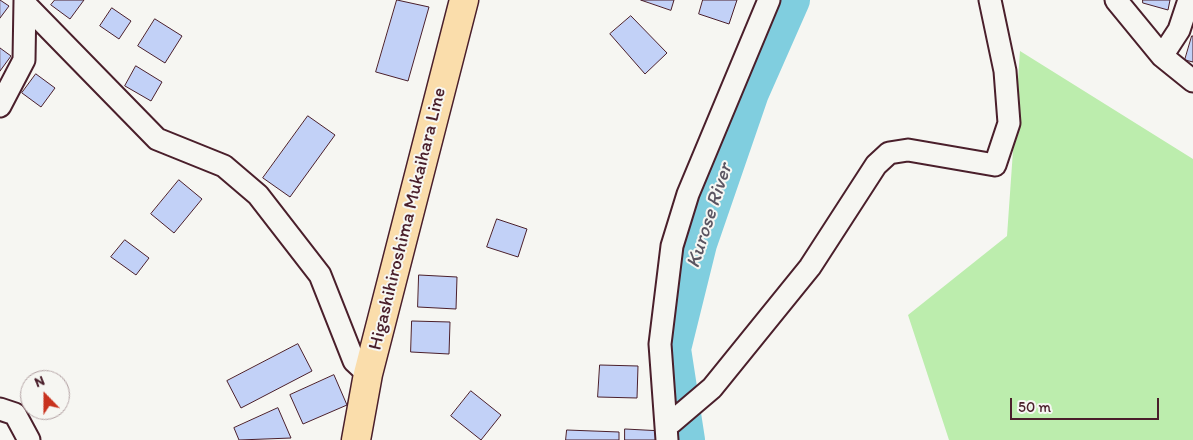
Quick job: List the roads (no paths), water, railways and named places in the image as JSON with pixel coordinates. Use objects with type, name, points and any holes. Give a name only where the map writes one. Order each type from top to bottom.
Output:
[{"type":"main road","name":"Higashihiroshima Mukaihara Line","points":[[356,440],[368,374],[464,0]]},
{"type":"street","points":[[668,429],[660,344],[672,246],[688,194],[769,0]]},
{"type":"street","points":[[668,429],[693,403],[712,388],[810,268],[876,165],[889,154],[908,150],[995,165],[1009,123],[1005,71],[990,0]]},
{"type":"street","points":[[1116,0],[1162,56],[1193,81]]},
{"type":"street","points":[[1162,56],[1179,30],[1189,0]]},
{"type":"street","points":[[26,3],[157,139],[224,166],[258,195],[320,275],[354,361],[368,374]]},
{"type":"street","points":[[0,106],[24,60],[26,3]]},
{"type":"street","points":[[0,409],[15,414],[29,440]]},
{"type":"waterway","name":"Kurose River","points":[[687,440],[673,349],[699,244],[751,93],[792,0]]}]
